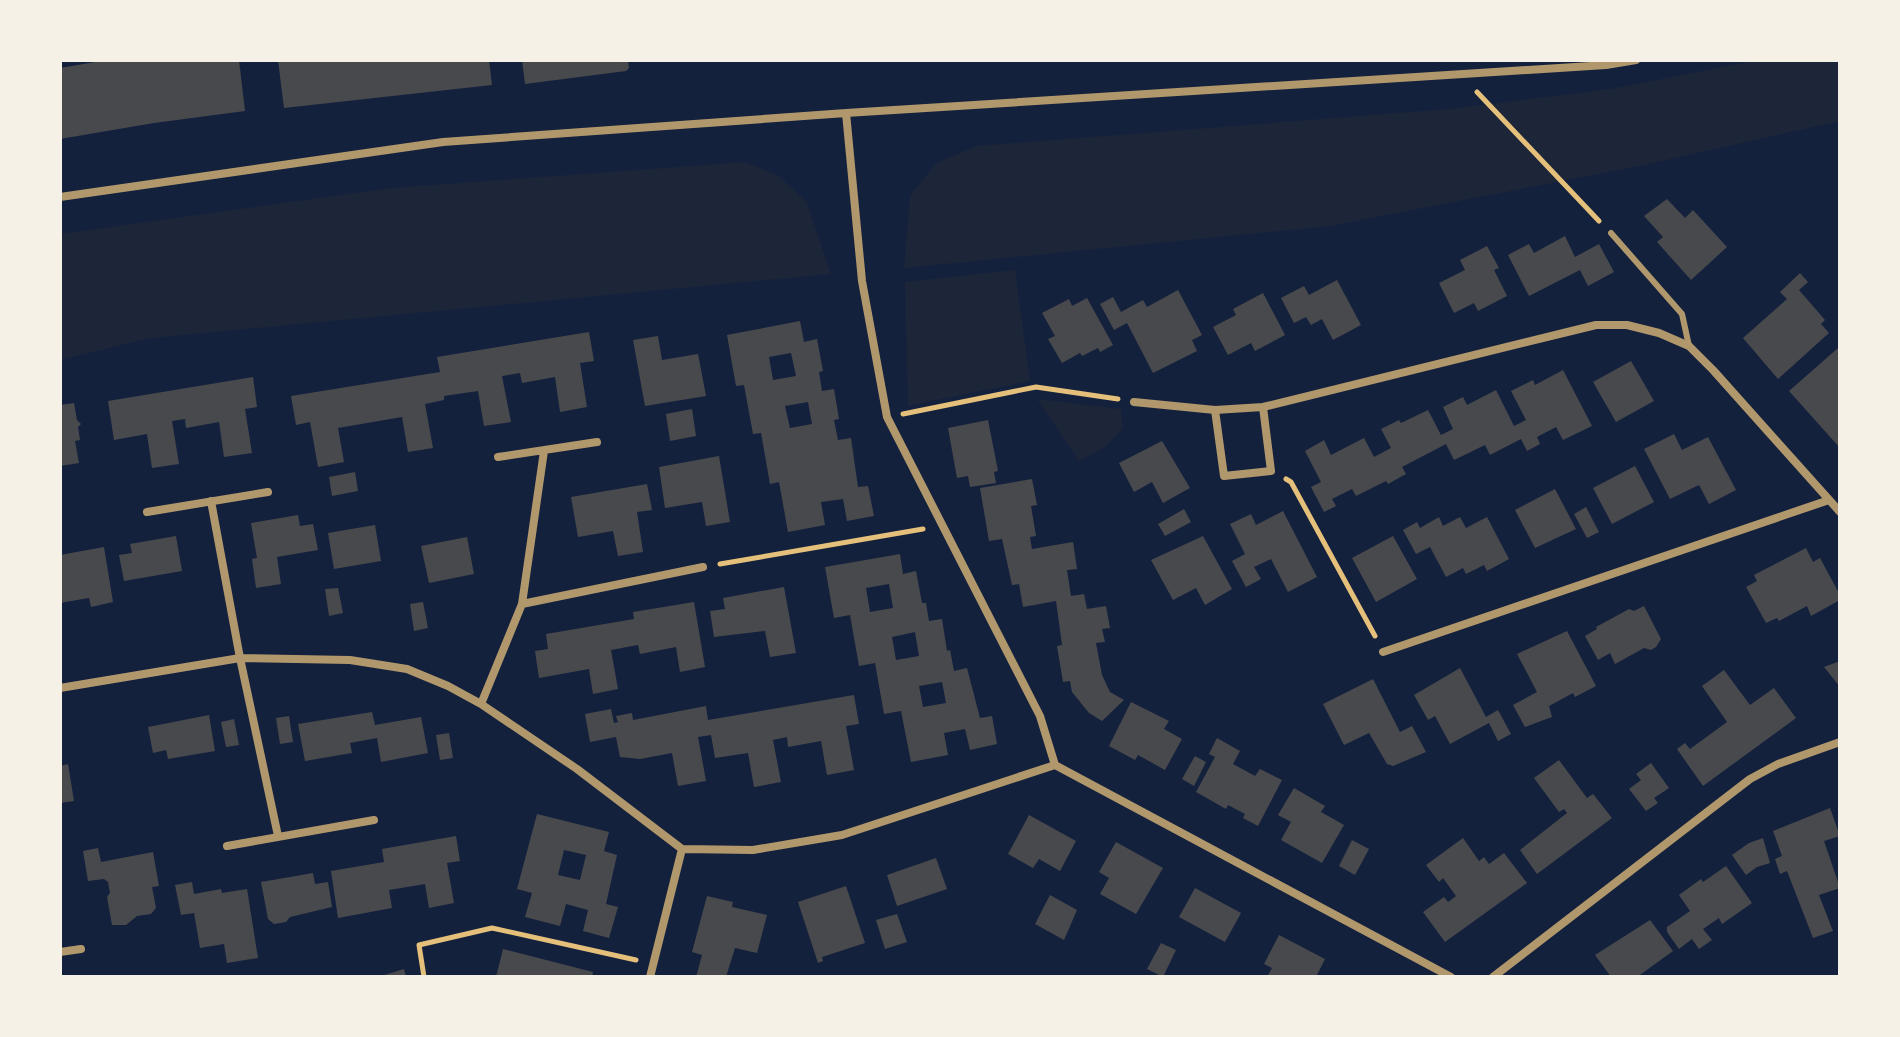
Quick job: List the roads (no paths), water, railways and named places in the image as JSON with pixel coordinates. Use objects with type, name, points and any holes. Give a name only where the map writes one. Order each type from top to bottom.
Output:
[{"type":"street","points":[[60,197],[443,142],[1606,65],[1636,60]]},
{"type":"street","points":[[846,113],[862,281],[887,417],[1040,716],[1055,765],[1451,977]]},
{"type":"street","points":[[1134,402],[1215,410],[1263,407],[1596,325],[1627,325],[1659,333],[1689,346],[1840,512]]},
{"type":"street","points":[[1215,410],[1224,476],[1271,471],[1263,407]]},
{"type":"street","points":[[498,457],[597,442]]},
{"type":"street","points":[[481,704],[522,604],[544,451]]},
{"type":"street","points":[[147,512],[268,492]]},
{"type":"street","points":[[1383,652],[1829,500]]},
{"type":"street","points":[[211,501],[278,836]]},
{"type":"street","points":[[522,604],[703,567]]},
{"type":"street","points":[[60,688],[240,658],[350,660],[407,669],[481,704],[577,769],[682,849],[753,850],[842,835],[1055,765]]},
{"type":"street","points":[[1493,977],[1750,779],[1778,764],[1840,742]]},
{"type":"street","points":[[227,846],[374,820]]},
{"type":"street","points":[[650,977],[682,849]]},
{"type":"street","points":[[60,952],[81,949]]},
{"type":"lane","points":[[1611,233],[1682,314],[1689,346]]}]
